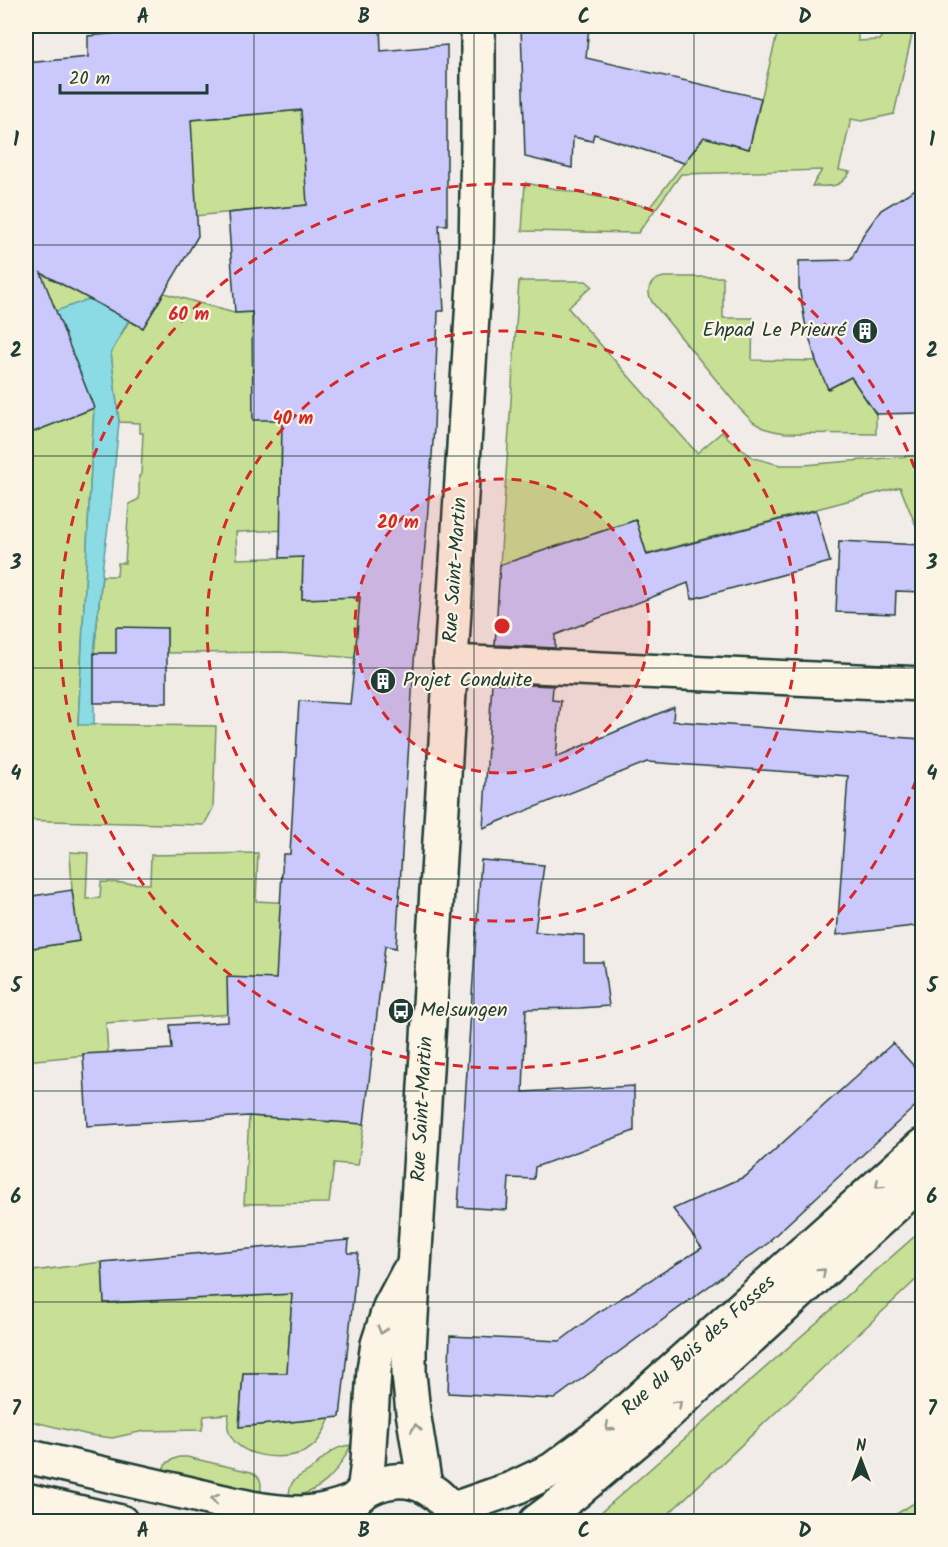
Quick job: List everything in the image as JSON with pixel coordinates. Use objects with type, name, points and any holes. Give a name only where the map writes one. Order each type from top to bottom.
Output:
[{"type":"street","name":"Rue Saint-Martin","points":[[425,1486],[409,1374],[408,1349],[476,250],[478,26]]},
{"type":"street","points":[[450,662],[922,684]]},
{"type":"street","name":"Rue du Bois des Fosses","points":[[454,1516],[552,1470],[603,1432],[922,1146]]},
{"type":"street","name":"Rue du Bois des Fosses","points":[[536,1521],[576,1493],[646,1432],[922,1181]]},
{"type":"street","name":"Rue Saint-Martin","points":[[353,1505],[368,1462],[378,1344],[390,1307],[402,1286],[413,1257]]},
{"type":"street","points":[[26,1456],[279,1512],[323,1512],[353,1505],[374,1486],[400,1480],[425,1486],[436,1493],[454,1516]]},
{"type":"street","points":[[26,1500],[121,1521]]},
{"type":"green space","points":[[779,26],[858,26],[858,41],[880,40],[884,26],[914,26],[894,114],[862,121],[851,119],[839,170],[850,172],[842,181],[834,185],[812,186],[822,170],[681,174],[638,233],[522,231],[525,183],[650,207],[704,137],[749,149]]},
{"type":"green space","points":[[361,105],[304,158],[306,182],[359,200],[154,220],[191,120]]},
{"type":"green space","points":[[108,250],[103,295],[43,316],[41,296],[26,299],[26,259]]},
{"type":"green space","points":[[664,277],[723,277],[723,318],[753,318],[752,360],[816,361],[829,389],[851,377],[876,414],[876,434],[785,433],[763,428],[753,422],[652,302],[649,293],[650,286],[655,280]]},
{"type":"green space","points":[[519,281],[586,281],[592,286],[568,308],[697,453],[722,432],[754,458],[780,465],[922,455],[922,533],[919,533],[900,487],[647,554],[635,520],[500,565]]},
{"type":"green space","points":[[164,293],[234,313],[260,312],[282,420],[281,495],[356,492],[347,528],[236,532],[237,559],[303,557],[302,599],[352,597],[361,602],[355,658],[282,652],[167,653],[167,628],[116,653],[94,653],[102,576],[117,576],[118,563],[125,563],[129,504],[139,499],[139,476],[141,475],[143,433],[140,433],[140,423],[119,422],[111,353],[129,321],[143,328]]},
{"type":"green space","points":[[94,408],[78,724],[216,726],[213,808],[204,825],[26,820],[26,435]]},
{"type":"green space","points":[[70,852],[88,853],[86,899],[100,898],[101,882],[150,884],[151,855],[258,853],[256,901],[330,905],[261,1012],[106,1023],[108,1053],[26,1061],[26,949],[79,941],[72,890]]},
{"type":"green space","points":[[249,1116],[364,1124],[358,1165],[334,1163],[329,1203],[244,1204]]},
{"type":"green space","points":[[922,1230],[922,1274],[661,1521],[591,1521]]},
{"type":"green space","points":[[102,1262],[104,1303],[292,1294],[287,1373],[243,1373],[239,1427],[330,1418],[316,1443],[309,1449],[288,1456],[275,1457],[250,1452],[232,1438],[228,1426],[229,1414],[204,1416],[202,1430],[144,1431],[112,1438],[26,1420],[26,1272]]},
{"type":"green space","points":[[351,1445],[340,1465],[327,1480],[311,1491],[289,1497],[291,1485],[296,1479],[334,1450]]},
{"type":"green space","points":[[179,1457],[255,1474],[260,1479],[260,1498],[161,1475],[167,1463]]},
{"type":"green space","points":[[922,1498],[922,1521],[885,1521]]},
{"type":"green space","points":[[396,1513],[403,1513],[421,1521],[380,1521]]},
{"type":"water","points":[[180,27],[166,122],[153,274],[111,353],[119,422],[94,653],[94,725],[78,725],[94,408],[75,361],[26,380],[26,322],[103,294],[131,32]]},
{"type":"building","points":[[191,26],[380,26],[381,51],[447,45],[447,225],[439,225],[444,311],[438,311],[434,428],[414,662],[396,948],[385,946],[364,1124],[249,1116],[87,1126],[83,1054],[172,1049],[170,1025],[228,1022],[227,977],[276,979],[283,854],[290,854],[299,701],[350,704],[355,658],[360,597],[302,599],[303,557],[280,558],[282,420],[253,420],[252,312],[235,313],[228,213],[307,205],[301,110],[191,120],[198,236],[143,328],[41,273],[94,408],[26,435],[26,63],[88,57],[88,36]]},
{"type":"building","points":[[521,26],[589,26],[586,58],[761,98],[749,149],[704,137],[684,163],[594,134],[592,141],[573,137],[572,168],[525,157]]},
{"type":"building","name":"Ehpad Le Prieuré","points":[[922,185],[922,413],[876,414],[851,377],[828,389],[816,361],[805,322],[799,287],[799,261],[851,260],[863,235],[881,210]]},
{"type":"building","points":[[816,510],[830,562],[692,599],[688,583],[555,635],[555,648],[495,645],[500,565],[636,520],[647,555]]},
{"type":"building","points":[[839,541],[922,545],[922,592],[896,591],[895,614],[836,612]]},
{"type":"building","points":[[116,627],[167,628],[167,703],[94,703],[94,653],[116,653]]},
{"type":"building","points":[[492,683],[553,686],[552,700],[561,701],[556,757],[674,707],[673,721],[922,739],[922,925],[837,935],[848,776],[647,762],[483,828]]},
{"type":"building","points":[[481,860],[544,865],[535,932],[584,935],[584,962],[603,962],[609,1006],[526,1009],[523,1092],[634,1086],[634,1131],[535,1167],[534,1179],[509,1178],[507,1210],[458,1207]]},
{"type":"building","points":[[72,890],[79,941],[26,949],[26,897]]},
{"type":"building","points":[[893,1043],[922,1075],[922,1100],[771,1241],[554,1399],[448,1393],[450,1336],[560,1341],[597,1313],[702,1248],[673,1209],[746,1176]]},
{"type":"building","points":[[349,1240],[348,1253],[358,1253],[340,1417],[239,1427],[243,1373],[287,1373],[292,1294],[104,1303],[102,1262]]},
{"type":"place","name":"Ehpad Le Prieuré","points":[[865,331]]},
{"type":"place","name":"Projet Conduite","points":[[383,681]]},
{"type":"place","name":"Melsungen","points":[[401,1011]]}]
